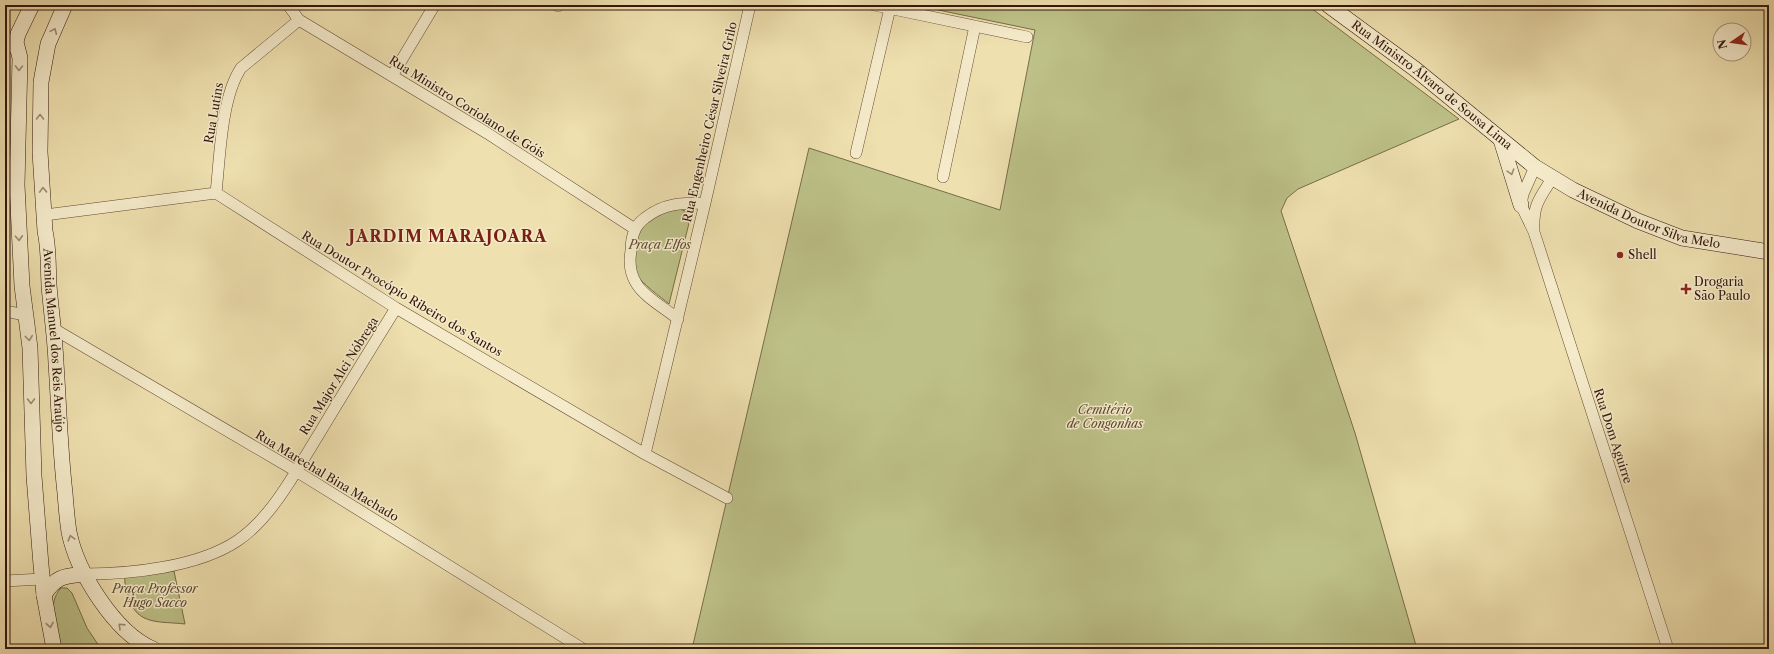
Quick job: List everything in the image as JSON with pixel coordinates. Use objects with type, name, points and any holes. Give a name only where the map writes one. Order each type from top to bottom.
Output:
[{"type":"street","name":"Avenida Manuel dos Reis Araújo","points":[[32,5],[11,46],[20,58],[17,185],[22,286],[30,348],[34,476],[42,579],[54,649]]},
{"type":"street","name":"Avenida Manuel dos Reis Araújo","points":[[65,5],[48,44],[41,82],[40,152],[49,284],[54,330],[59,441],[69,532],[75,552],[85,574],[110,614],[120,626],[143,645],[153,649]]},
{"type":"street","name":"Rua Ministro Coriolano de Góis","points":[[288,5],[299,20],[486,133],[635,229]]},
{"type":"street","points":[[392,76],[436,5]]},
{"type":"street","name":"Rua Engenheiro César Silveira Grilo","points":[[645,454],[678,319],[750,5]]},
{"type":"street","points":[[874,5],[1027,37]]},
{"type":"street","name":"Rua Ministro Álvaro de Sousa Lima","points":[[1328,5],[1415,69],[1535,167]]},
{"type":"street","points":[[856,153],[890,8]]},
{"type":"street","name":"Rua Lutins","points":[[216,193],[225,112],[229,91],[235,77],[241,68],[299,20]]},
{"type":"street","points":[[943,177],[975,26]]},
{"type":"street","points":[[1501,140],[1521,205]]},
{"type":"street","points":[[1521,205],[1523,194],[1535,167]]},
{"type":"street","name":"Avenida Doutor Silva Melo","points":[[1535,167],[1573,190],[1638,222],[1682,238],[1769,252]]},
{"type":"street","name":"Rua Dom Aguirre","points":[[1534,232],[1533,214],[1535,206],[1553,177]]},
{"type":"street","points":[[45,215],[216,193]]},
{"type":"street","name":"Rua Doutor Procópio Ribeiro dos Santos","points":[[216,193],[396,308],[645,454],[727,498]]},
{"type":"street","points":[[678,319],[636,285],[631,274],[629,262],[635,229],[653,211],[668,205],[682,203],[705,203]]},
{"type":"street","name":"Rua Dom Aguirre","points":[[1521,205],[1534,232],[1668,649]]},
{"type":"street","name":"Rua Major Alci Nóbrega","points":[[85,574],[103,574],[174,566],[214,554],[237,541],[256,524],[275,501],[296,471],[396,308]]},
{"type":"street","points":[[5,311],[25,315]]},
{"type":"street","name":"Rua Marechal Bina Machado","points":[[54,330],[296,471],[583,649]]},
{"type":"street","points":[[44,595],[51,584],[60,578],[85,574]]},
{"type":"street","points":[[5,581],[42,579]]},
{"type":"street","points":[[560,636],[566,649]]},
{"type":"green space","name":"Cemitério de Congonhas","points":[[914,5],[1307,5],[1459,119],[1298,189],[1287,198],[1281,211],[1355,433],[1417,649],[692,649],[809,148],[1000,210],[1035,30]]},
{"type":"green space","name":"Praça Elfos","points":[[674,207],[685,211],[690,219],[669,304],[639,278],[634,267],[633,259],[636,241],[644,225],[657,213]]},
{"type":"green space","name":"Praça Professor Hugo Sacco","points":[[174,571],[185,624],[159,622],[144,618],[133,607],[125,585],[125,577]]},
{"type":"green space","points":[[61,588],[67,588],[72,593],[87,628],[101,649],[59,649],[54,626],[53,609],[56,594]]},
{"type":"place","name":"Shell","points":[[1620,255]]},
{"type":"place","name":"Drogaria São Paulo","points":[[1686,289]]},
{"type":"district","name":"JARDIM MARAJOARA","points":[[448,236]]}]
